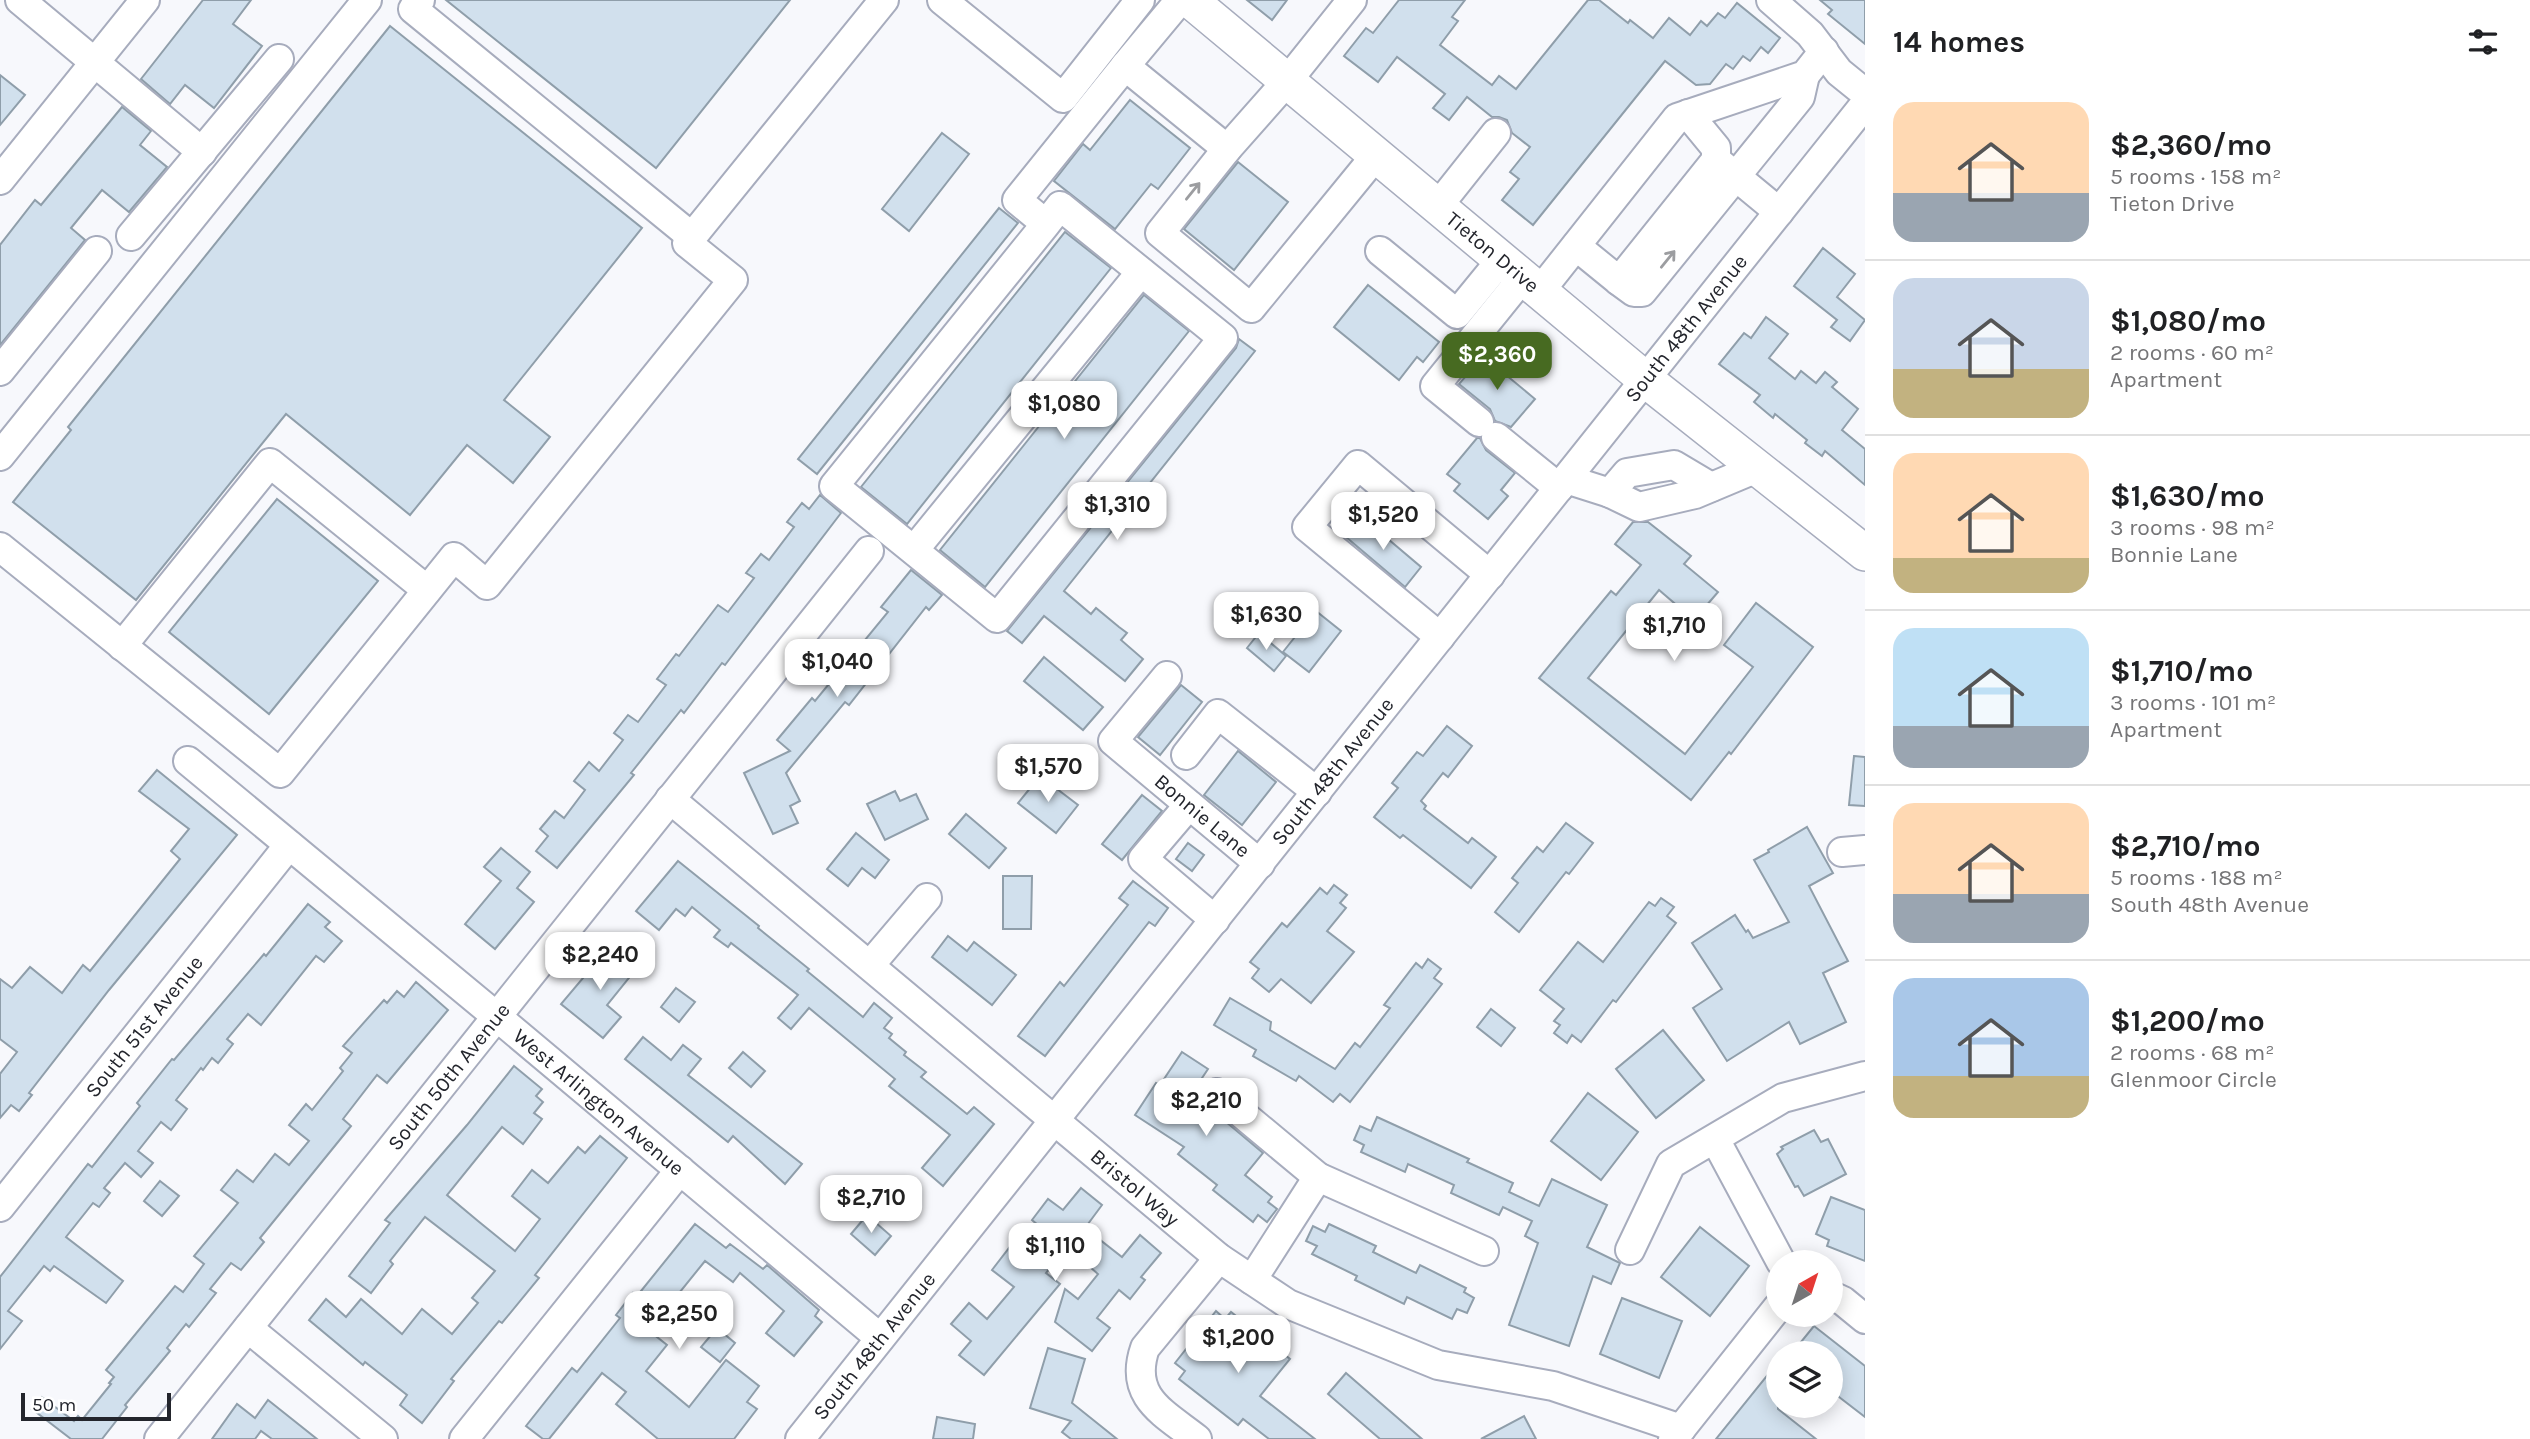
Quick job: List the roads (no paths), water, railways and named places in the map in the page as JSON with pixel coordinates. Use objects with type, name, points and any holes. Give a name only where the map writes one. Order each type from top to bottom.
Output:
[{"type":"main road","name":"Tieton Drive","points":[[1190,0],[1646,380],[1865,553]]},
{"type":"street","points":[[20,0],[202,152]]},
{"type":"street","points":[[0,180],[145,0]]},
{"type":"street","points":[[0,456],[367,0]]},
{"type":"street","points":[[0,547],[280,772],[454,557],[487,585],[733,280],[687,243],[884,0]]},
{"type":"street","points":[[942,0],[1063,98],[1140,0]]},
{"type":"street","points":[[1046,224],[1017,200],[1180,0]]},
{"type":"street","points":[[1352,0],[1160,233],[1251,308],[1377,155]]},
{"type":"street","points":[[1771,0],[1798,22],[1839,72],[1865,93]]},
{"type":"street","points":[[411,3],[692,237]]},
{"type":"street","points":[[1576,246],[1619,281],[1725,168],[1800,97],[1805,75],[1824,51]]},
{"type":"street","points":[[131,236],[279,59]]},
{"type":"street","points":[[1125,66],[1227,149]]},
{"type":"street","points":[[1380,251],[1457,314],[1576,246],[1677,118],[1805,75]]},
{"type":"street","name":"South 48th Avenue","points":[[800,1439],[1865,104]]},
{"type":"street","points":[[1688,114],[1716,148],[1725,168],[1779,212]]},
{"type":"street","points":[[1438,206],[1496,133]]},
{"type":"street","points":[[1060,206],[1141,272],[1223,338],[997,618],[834,486],[1060,206]]},
{"type":"street","points":[[0,371],[97,251]]},
{"type":"street","points":[[914,550],[1141,272]]},
{"type":"street","points":[[1521,276],[1435,386],[1563,484],[1610,493],[1627,473],[1674,465],[1711,487],[1757,468]]},
{"type":"street","points":[[122,646],[270,463],[427,590]]},
{"type":"street","points":[[1440,638],[1307,527],[1358,465],[1490,575]]},
{"type":"street","name":"South 50th Avenue","points":[[159,1439],[869,551]]},
{"type":"street","name":"Bonnie Lane","points":[[1167,676],[1113,741],[1260,864]]},
{"type":"street","points":[[1186,755],[1218,714],[1317,792]]},
{"type":"street","name":"West Arlington Avenue","points":[[188,761],[880,1338]]},
{"type":"street","name":"Bristol Way","points":[[670,799],[1219,1258],[1288,1304],[1438,1365],[1553,1386],[1677,1434]]},
{"type":"street","points":[[1189,805],[1143,859],[1215,920]]},
{"type":"street","name":"South 51st Avenue","points":[[0,1207],[289,845]]},
{"type":"street","points":[[870,965],[927,898]]},
{"type":"street","points":[[1630,1250],[1671,1164],[1783,1098],[1865,1076]]},
{"type":"street","points":[[1217,1093],[1318,1177],[1484,1251]]},
{"type":"street","points":[[1715,1139],[1774,1250]]},
{"type":"street","points":[[464,1439],[680,1170]]},
{"type":"street","points":[[1252,1280],[1318,1177]]},
{"type":"street","points":[[1197,1439],[1157,1407],[1144,1392],[1139,1366],[1145,1349],[1219,1258]]},
{"type":"street","points":[[1843,1301],[1865,1318]]},
{"type":"street","points":[[1677,1434],[1766,1322]]},
{"type":"street","points":[[248,1328],[383,1439]]}]
